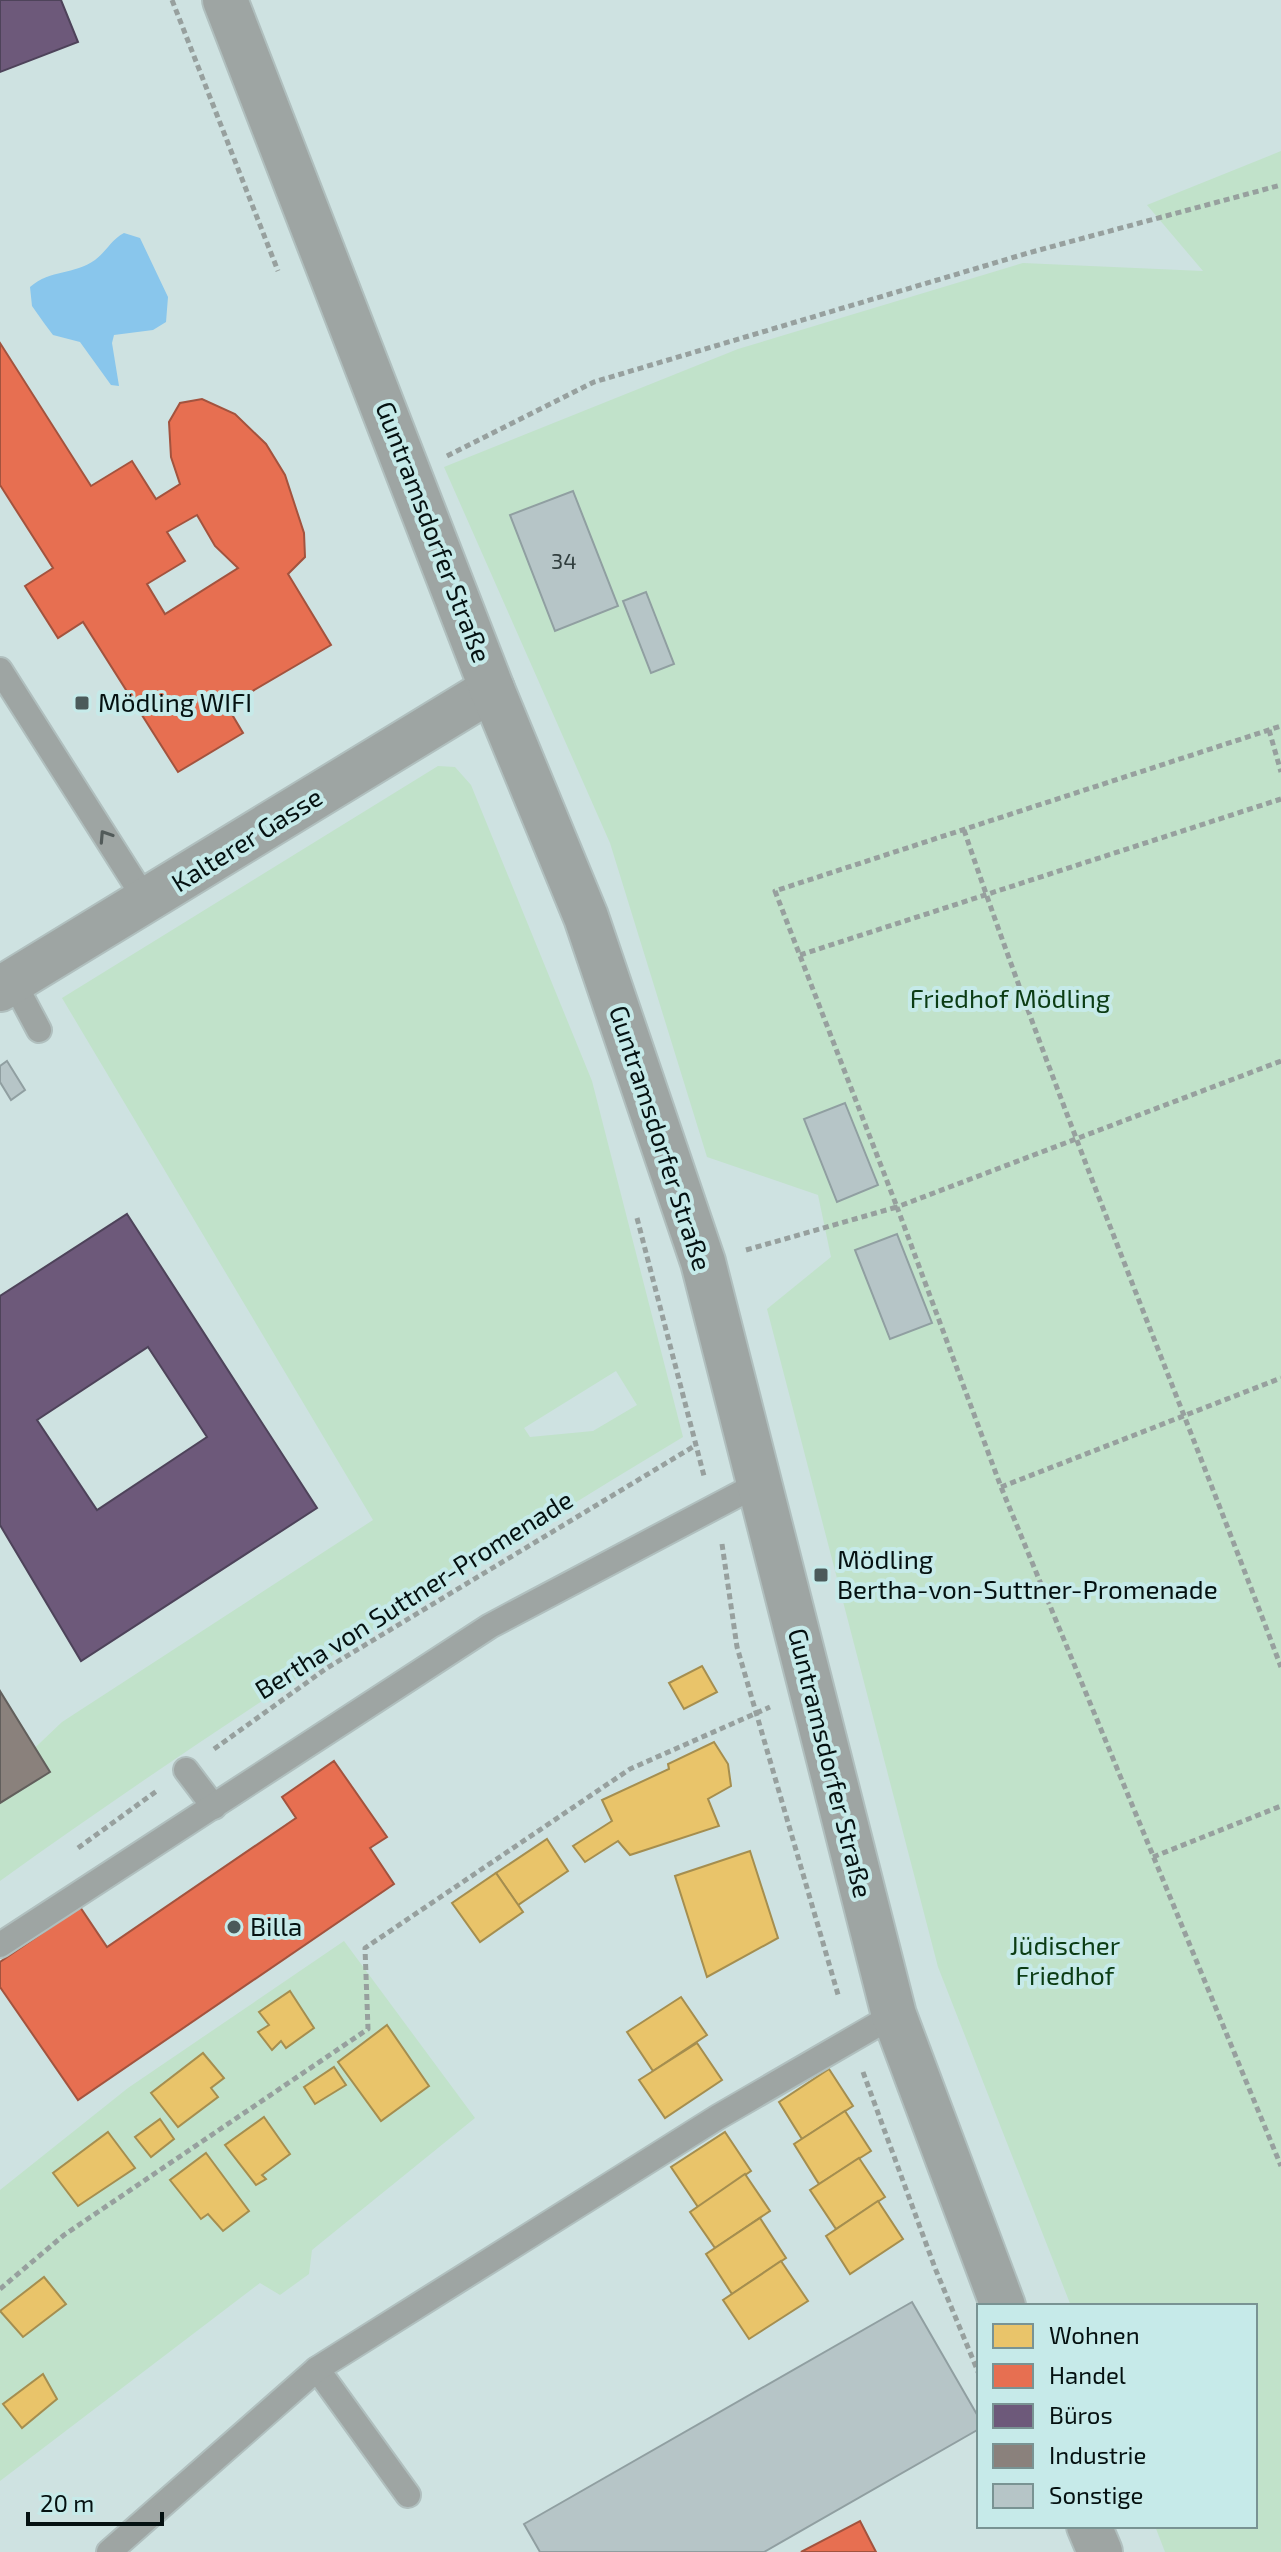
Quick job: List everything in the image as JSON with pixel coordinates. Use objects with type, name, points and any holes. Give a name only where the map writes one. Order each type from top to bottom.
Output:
[{"type":"street","name":"Guntramsdorfer Straße","points":[[225,0],[412,474],[492,689],[586,917],[703,1262],[894,2015],[1002,2304]]},
{"type":"street","name":"Kalterer Gasse","points":[[6,985],[147,902],[492,689]]},
{"type":"street","points":[[1090,2528],[1100,2552]]},
{"type":"lane","points":[[0,670],[147,902]]},
{"type":"lane","points":[[6,985],[39,1030]]},
{"type":"lane","points":[[0,1945],[490,1626],[760,1483]]},
{"type":"lane","points":[[186,1770],[214,1807]]},
{"type":"lane","points":[[109,2552],[317,2369],[718,2117],[894,2015]]},
{"type":"lane","points":[[317,2369],[408,2495]]},
{"type":"path","points":[[172,0],[283,285]]},
{"type":"path","points":[[412,474],[594,382],[1028,253],[1281,185]]},
{"type":"path","points":[[1281,726],[775,891],[1001,1487],[1281,2166]]},
{"type":"path","points":[[1269,730],[1281,772]]},
{"type":"path","points":[[800,955],[1281,799]]},
{"type":"path","points":[[964,830],[1075,1139],[1187,1415],[1281,1667]]},
{"type":"path","points":[[703,1262],[897,1207],[1281,1061]]},
{"type":"path","points":[[634,1205],[727,1565],[737,1647],[851,2040],[935,2268],[977,2369]]},
{"type":"path","points":[[1001,1487],[1281,1378]]},
{"type":"path","name":"Bertha von Suttner-Promenade","points":[[75,1851],[327,1668],[696,1445],[744,1420]]},
{"type":"path","points":[[0,2289],[64,2235],[368,2029],[365,1948],[630,1769],[812,1689]]},
{"type":"path","points":[[1153,1857],[1281,1806]]},
{"type":"green space","points":[[1281,151],[1281,2552],[1165,2552],[1156,2528],[1257,2528],[1257,2304],[1070,2304],[938,1967],[767,1309],[831,1257],[818,1195],[707,1157],[610,843],[444,467],[738,349],[1023,263],[1203,271],[1147,205]]},
{"type":"green space","points":[[438,766],[455,767],[471,785],[592,1081],[683,1437],[337,1652],[167,1764],[0,1881],[0,1781],[62,1722],[373,1520],[62,998]],"holes":[[[616,1371],[637,1405],[593,1431],[530,1437],[524,1428]]]},
{"type":"green space","points":[[344,1941],[475,2118],[312,2250],[309,2274],[280,2295],[260,2283],[0,2481],[0,2190],[128,2088]]},
{"type":"water","points":[[124,233],[140,238],[168,297],[166,322],[153,330],[114,335],[112,343],[119,386],[111,385],[80,342],[53,335],[32,306],[30,287],[46,277],[87,265]]},
{"type":"building: Wohnen","points":[[702,1666],[717,1692],[684,1709],[669,1683]]},
{"type":"building: Wohnen","points":[[714,1742],[728,1764],[731,1786],[708,1799],[719,1826],[630,1855],[618,1841],[585,1862],[573,1846],[612,1821],[602,1800],[669,1769],[668,1764]]},
{"type":"building: Wohnen","points":[[547,1839],[568,1871],[518,1905],[496,1873]]},
{"type":"building: Wohnen","points":[[750,1851],[778,1938],[707,1977],[675,1876]]},
{"type":"building: Wohnen","points":[[496,1873],[523,1912],[480,1942],[452,1903]]},
{"type":"building: Wohnen","points":[[290,1991],[314,2028],[286,2048],[281,2041],[272,2050],[258,2032],[269,2025],[259,2012]]},
{"type":"building: Wohnen","points":[[681,1997],[707,2035],[653,2071],[627,2032]]},
{"type":"building: Wohnen","points":[[387,2025],[429,2086],[381,2121],[338,2062]]},
{"type":"building: Wohnen","points":[[697,2043],[722,2080],[665,2118],[639,2080]]},
{"type":"building: Wohnen","points":[[203,2053],[224,2078],[211,2088],[218,2097],[178,2127],[151,2093]]},
{"type":"building: Wohnen","points":[[334,2067],[346,2085],[315,2104],[304,2087]]},
{"type":"building: Wohnen","points":[[829,2069],[853,2106],[802,2139],[779,2102]]},
{"type":"building: Wohnen","points":[[845,2111],[871,2151],[819,2184],[794,2144]]},
{"type":"building: Wohnen","points":[[264,2117],[290,2154],[262,2175],[266,2179],[256,2185],[225,2145]]},
{"type":"building: Wohnen","points":[[160,2119],[174,2139],[151,2157],[135,2137]]},
{"type":"building: Wohnen","points":[[108,2132],[135,2168],[78,2206],[53,2173]]},
{"type":"building: Wohnen","points":[[725,2132],[751,2171],[698,2207],[671,2167]]},
{"type":"building: Wohnen","points":[[206,2153],[249,2211],[223,2231],[208,2214],[201,2219],[170,2180]]},
{"type":"building: Wohnen","points":[[859,2158],[885,2197],[836,2229],[810,2190]]},
{"type":"building: Wohnen","points":[[745,2174],[770,2211],[715,2248],[690,2212]]},
{"type":"building: Wohnen","points":[[878,2201],[903,2239],[850,2274],[826,2236]]},
{"type":"building: Wohnen","points":[[760,2218],[786,2258],[732,2294],[706,2254]]},
{"type":"building: Wohnen","points":[[781,2261],[808,2301],[749,2339],[723,2300]]},
{"type":"building: Wohnen","points":[[44,2277],[66,2304],[23,2337],[0,2311]]},
{"type":"building: Wohnen","points":[[43,2374],[57,2399],[22,2428],[3,2404]]},
{"type":"building: Handel","points":[[0,343],[91,486],[132,461],[156,499],[180,484],[171,457],[169,422],[180,403],[202,399],[235,414],[266,444],[285,475],[304,533],[305,557],[288,574],[331,645],[227,706],[243,733],[178,772],[83,622],[58,638],[25,586],[53,568],[0,485]],"holes":[[[197,515],[215,546],[238,568],[165,614],[147,584],[185,561],[167,532]]]},
{"type":"building: Handel","name":"Billa","points":[[334,1761],[387,1837],[370,1848],[394,1884],[78,2100],[0,1987],[0,1962],[80,1907],[107,1947],[296,1818],[282,1797]]},
{"type":"building: Handel","points":[[860,2521],[876,2552],[801,2552]]},
{"type":"building: Büros","points":[[0,0],[61,0],[78,42],[0,72]]},
{"type":"building: Büros","points":[[127,1214],[317,1508],[81,1661],[0,1525],[0,1296]],"holes":[[[148,1347],[207,1437],[97,1510],[37,1420]]]},
{"type":"building: Industrie","points":[[0,1691],[50,1772],[0,1803]]},
{"type":"building: Sonstige","points":[[573,491],[618,606],[555,631],[510,515]]},
{"type":"building: Sonstige","points":[[646,592],[674,664],[651,673],[623,601]]},
{"type":"building: Sonstige","points":[[7,1061],[25,1090],[11,1100],[0,1082],[0,1066]]},
{"type":"building: Sonstige","points":[[845,1103],[878,1185],[837,1202],[804,1119]]},
{"type":"building: Sonstige","points":[[897,1234],[932,1323],[890,1339],[855,1250]]},
{"type":"building: Sonstige","points":[[912,2302],[977,2415],[977,2430],[764,2552],[540,2552],[524,2524]]},
{"type":"place","name":"Mödling WIFI","points":[[82,703]]},
{"type":"place","name":"Mödling Bertha-von-Suttner-Promenade","points":[[821,1575]]},
{"type":"place","name":"Billa","points":[[234,1927]]},
{"type":"park label","name":"Friedhof Mödling","points":[[1010,999]]},
{"type":"park label","name":"Jüdischer Friedhof","points":[[1065,1961]]}]
